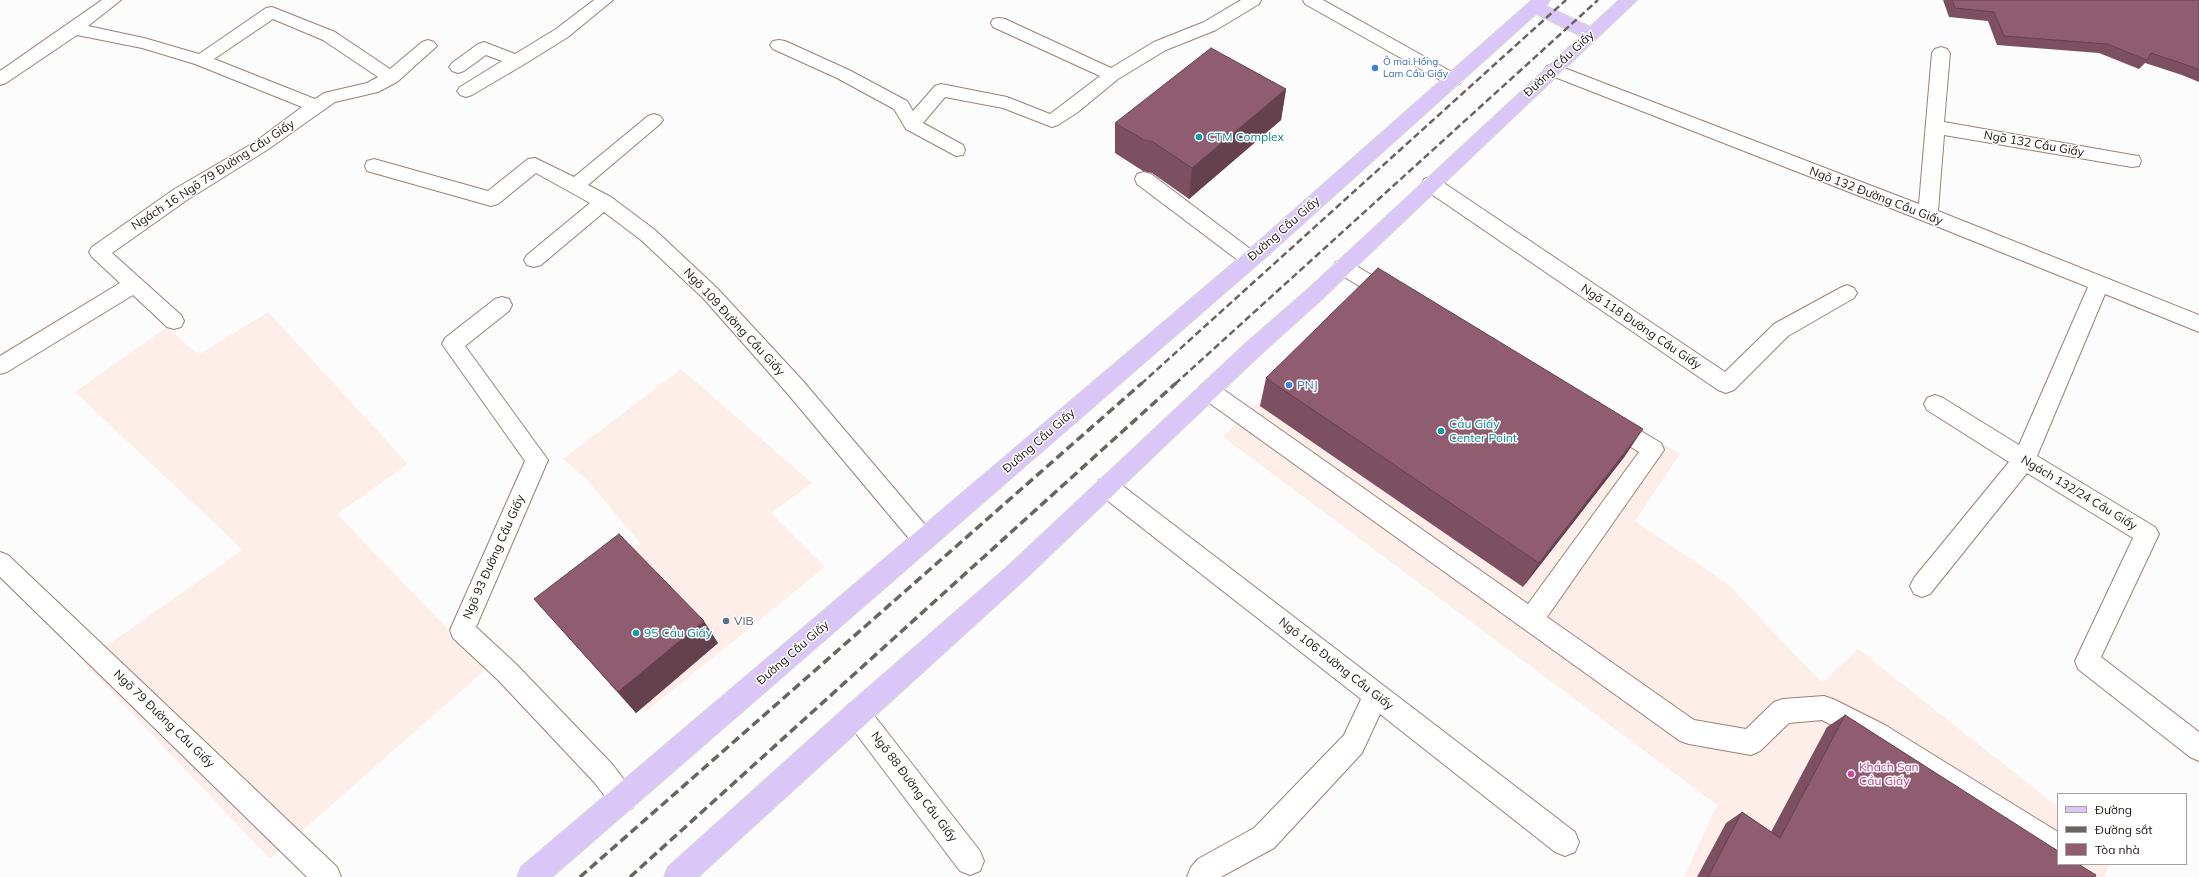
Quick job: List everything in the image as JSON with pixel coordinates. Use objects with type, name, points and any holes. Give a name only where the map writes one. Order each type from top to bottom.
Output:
[{"type":"main road","name":"Đường Cầu Giấy","points":[[678,877],[857,714],[1015,574],[1552,70],[1629,0]]},
{"type":"main road","name":"Đường Cầu Giấy","points":[[531,877],[623,800],[1250,258],[1453,80],[1538,3]]},
{"type":"main road","points":[[1538,3],[1592,34]]},
{"type":"lane","points":[[0,79],[74,29],[113,0]]},
{"type":"lane","points":[[466,91],[562,34],[605,0]]},
{"type":"lane","points":[[912,126],[941,90],[1007,103],[1052,121],[1072,108],[1112,75],[1160,46],[1210,26],[1253,0]]},
{"type":"lane","points":[[1311,0],[1453,80]]},
{"type":"lane","points":[[201,60],[272,12],[329,36],[391,78]]},
{"type":"lane","points":[[999,23],[1050,45],[1112,75]]},
{"type":"lane","points":[[74,29],[144,43],[201,60],[316,106],[330,97],[372,88],[391,78],[428,46]]},
{"type":"lane","points":[[779,45],[843,74],[901,105],[912,126],[956,150]]},
{"type":"lane","points":[[458,67],[484,48],[517,60]]},
{"type":"lane","points":[[1928,215],[1941,53]]},
{"type":"lane","name":"Ngõ 132 Đường Cầu Giấy","points":[[1552,70],[1928,215],[2199,324]]},
{"type":"lane","name":"Ngách 16 Ngõ 79 Đường Cầu Giấy","points":[[174,321],[98,252],[180,195],[261,146],[316,106]]},
{"type":"lane","points":[[576,185],[654,120]]},
{"type":"lane","name":"Ngõ 132 Cầu Giấy","points":[[1935,127],[2132,161]]},
{"type":"lane","name":"Ngõ 109 Đường Cầu Giấy","points":[[374,166],[491,200],[535,164],[576,185],[604,202],[648,235],[710,293],[794,387],[924,540]]},
{"type":"lane","points":[[1144,179],[1226,242],[1250,258]]},
{"type":"lane","name":"Ngõ 118 Đường Cầu Giấy","points":[[1431,184],[1726,384],[1781,330],[1847,293]]},
{"type":"lane","points":[[534,260],[604,202]]},
{"type":"lane","points":[[1343,267],[1408,306]]},
{"type":"lane","points":[[1922,586],[2024,460],[2099,284]]},
{"type":"lane","points":[[0,366],[133,285]]},
{"type":"lane","name":"Ngõ 93 Đường Cầu Giấy","points":[[502,305],[452,344],[537,460],[462,630],[507,672],[602,772],[623,800]]},
{"type":"lane","points":[[1209,391],[1689,732],[1751,742],[1783,712],[1824,708],[1876,734],[2057,847]]},
{"type":"lane","name":"Ngách 132/24 Cầu Giấy","points":[[1935,404],[2024,460],[2147,534],[2088,661],[2199,748]]},
{"type":"lane","points":[[1531,620],[1652,450],[1595,413]]},
{"type":"lane","name":"Ngõ 106 Đường Cầu Giấy","points":[[1107,487],[1565,842]]},
{"type":"lane","name":"Ngõ 79 Đường Cầu Giấy","points":[[0,562],[327,877]]},
{"type":"lane","points":[[1201,877],[1208,869],[1264,838],[1353,744],[1376,695]]},
{"type":"lane","name":"Ngõ 88 Đường Cầu Giấy","points":[[857,714],[970,862]]},
{"type":"shaded area","points":[[1387,274],[1680,454],[1635,521],[1728,584],[1822,683],[1858,649],[2057,806],[2057,865],[2109,865],[2105,877],[1684,877],[1717,805],[1223,437]]},
{"type":"shaded area","points":[[268,312],[408,464],[337,514],[486,669],[270,859],[83,662],[243,550],[75,392],[167,327],[198,355]]},
{"type":"shaded area","points":[[681,369],[812,483],[771,513],[825,567],[648,710],[556,619],[641,544],[587,480],[563,459]]},
{"type":"building","points":[[1952,0],[2199,0],[2199,70],[2151,53],[2147,60],[2107,44],[2004,36],[1994,12],[1955,8]]},
{"type":"building","points":[[1211,48],[1286,89],[1192,168],[1153,142],[1144,140],[1115,123]]},
{"type":"building","name":"Cầu Giấy Center Point","points":[[1378,268],[1643,429],[1539,563],[1266,378]]},
{"type":"building","name":"95 Cầu Giấy","points":[[619,534],[704,621],[618,692],[534,599]]},
{"type":"building","name":"Khách Sạn Cầu Giấy","points":[[1845,715],[2057,850],[2057,865],[2080,865],[2096,875],[2095,877],[1708,877],[1742,812],[1780,838]]},
{"type":"railway","points":[[1141,384],[1566,0]]},
{"type":"railway","points":[[1175,384],[1598,0]]},
{"type":"railway","points":[[580,877],[1142,383]]},
{"type":"railway","points":[[630,877],[1176,383]]},
{"type":"place","name":"Ô mai Hồng Lam Cầu Giấy","points":[[1375,68]]},
{"type":"place","name":"CTM Complex","points":[[1199,137]]},
{"type":"place","name":"PNJ","points":[[1289,385]]},
{"type":"place","name":"Cầu Giấy Center Point","points":[[1441,431]]},
{"type":"place","name":"VIB","points":[[726,621]]},
{"type":"place","name":"95 Cầu Giấy","points":[[636,633]]},
{"type":"place","name":"Khách Sạn Cầu Giấy","points":[[1851,774]]}]
